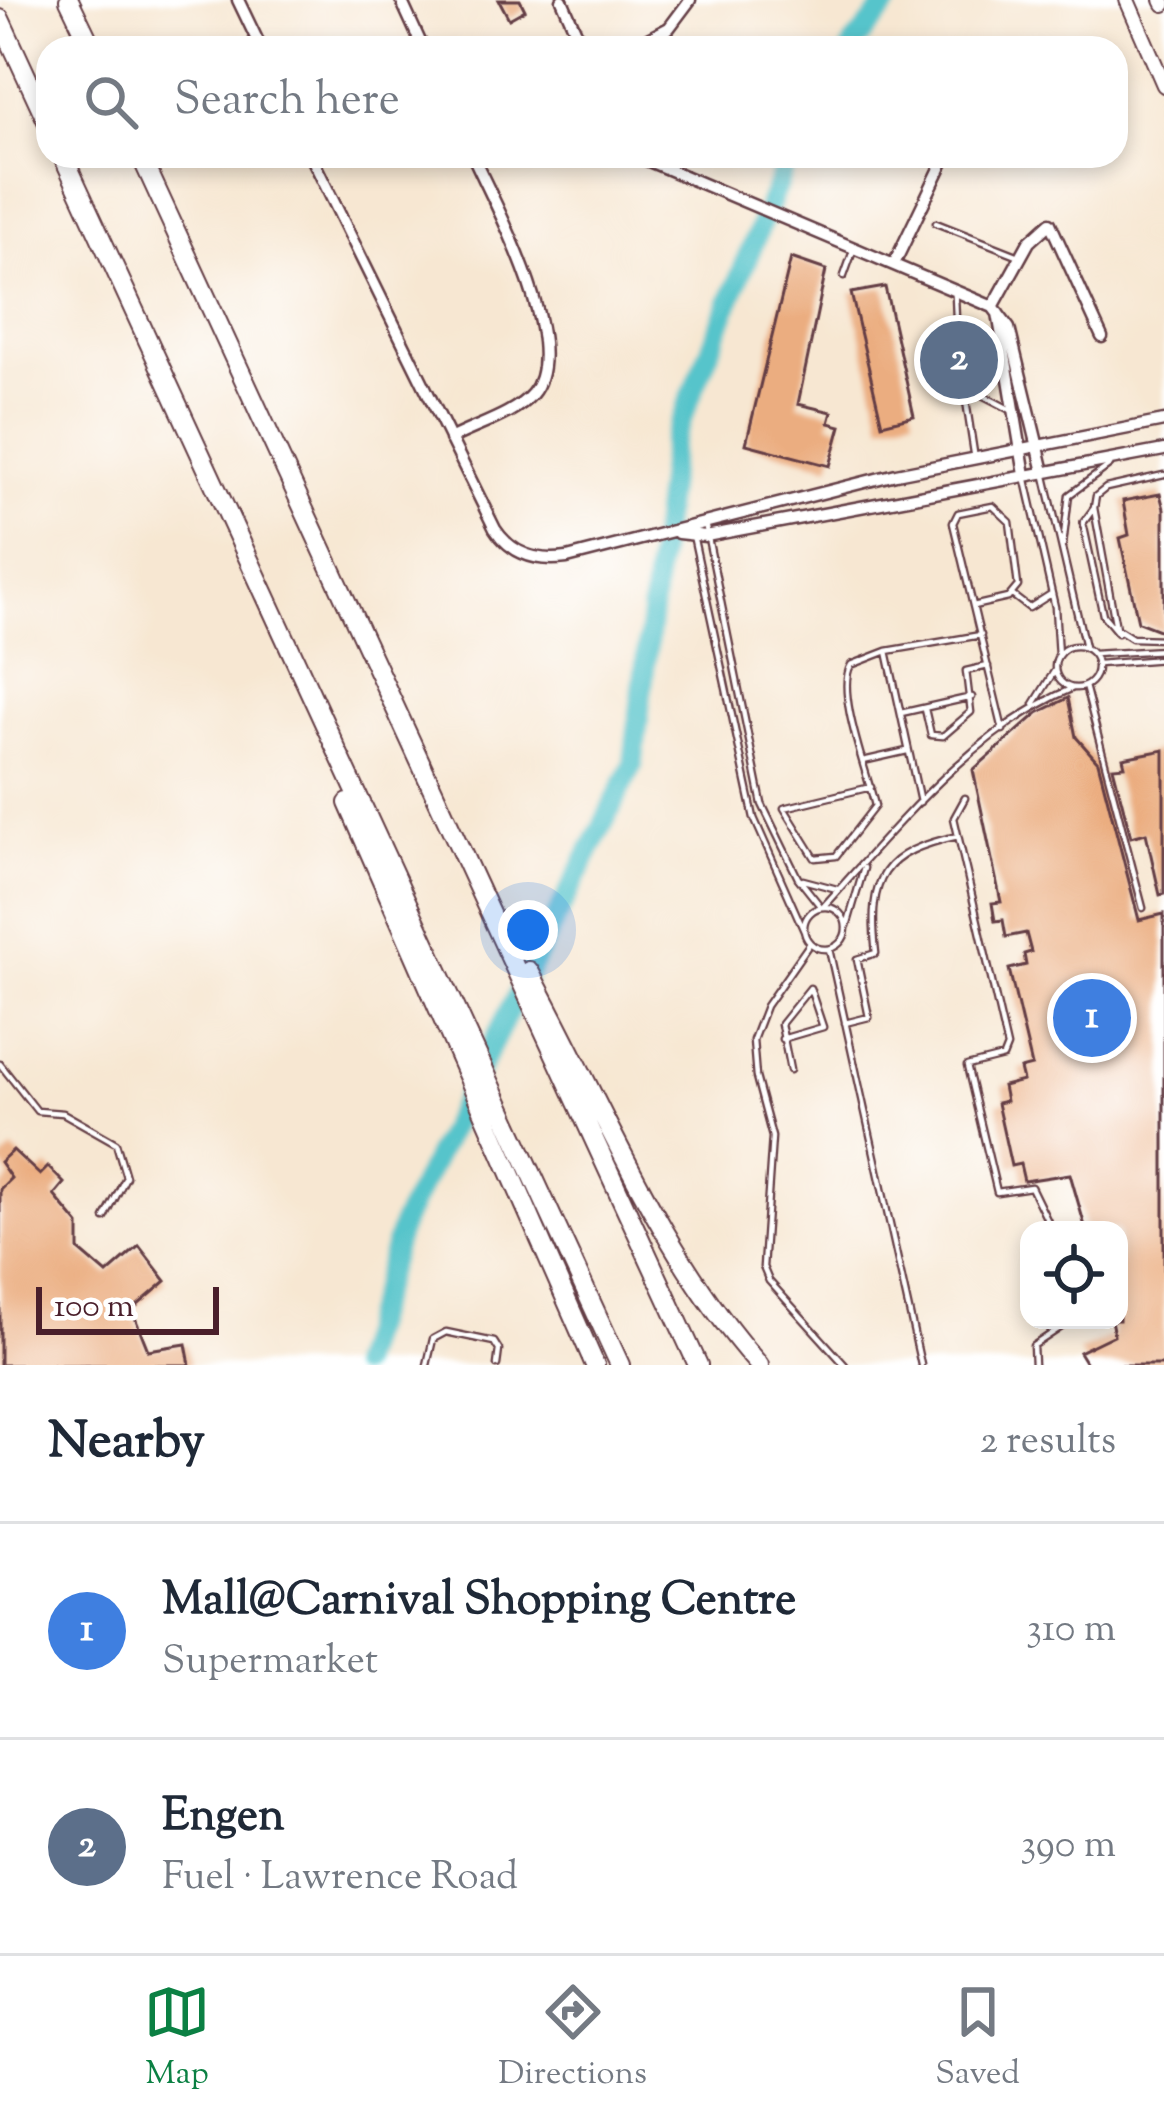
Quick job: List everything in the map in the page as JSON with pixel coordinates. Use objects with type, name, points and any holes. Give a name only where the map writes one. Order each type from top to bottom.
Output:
[{"type":"highway","points":[[69,0],[86,36]]},
{"type":"highway","points":[[0,19],[36,97]]},
{"type":"highway","points":[[69,168],[620,1365]]},
{"type":"highway","points":[[147,168],[454,836],[538,1002],[679,1253],[759,1365]]},
{"type":"highway","points":[[149,342],[593,1365]]},
{"type":"highway","points":[[538,1002],[698,1365]]},
{"type":"main road","points":[[1127,0],[1164,85]]},
{"type":"street","points":[[238,0],[254,36]]},
{"type":"street","points":[[401,0],[418,36]]},
{"type":"street","points":[[562,0],[578,36]]},
{"type":"street","points":[[654,36],[669,28],[690,0]]},
{"type":"street","points":[[317,168],[502,539],[522,554],[556,560],[679,533],[1164,450]]},
{"type":"street","points":[[450,439],[525,400],[541,375],[536,297],[477,168]]},
{"type":"street","points":[[664,168],[996,310],[1009,328],[1044,472]]},
{"type":"street","points":[[894,264],[940,168]]},
{"type":"street","points":[[1025,476],[996,310],[1022,257],[1048,223],[1056,229],[1102,337]]},
{"type":"street","points":[[699,531],[975,459],[1164,422]]},
{"type":"lane","points":[[936,223],[1022,257]]},
{"type":"lane","points":[[844,276],[854,247]]},
{"type":"lane","points":[[956,290],[958,343]]},
{"type":"lane","points":[[962,375],[975,459]]},
{"type":"lane","points":[[963,385],[1014,412]]},
{"type":"lane","points":[[1064,557],[1062,522],[1069,495],[1100,469],[1144,453]]},
{"type":"lane","points":[[1044,472],[1085,647],[1097,664]]},
{"type":"lane","points":[[1164,475],[1106,488],[1083,523],[1108,626],[1122,633],[1164,639]]},
{"type":"lane","points":[[1025,476],[1052,594],[1058,656],[1034,704]]},
{"type":"lane","points":[[1003,730],[953,523],[960,512],[993,506],[1006,513],[1019,578],[1012,595]]},
{"type":"lane","points":[[1094,508],[1113,619],[1122,633]]},
{"type":"lane","points":[[699,531],[762,804],[797,878],[822,907],[842,915],[846,930]]},
{"type":"lane","points":[[699,531],[754,818],[810,943],[829,950]]},
{"type":"lane","points":[[1012,595],[1028,608],[1052,594]]},
{"type":"lane","points":[[974,606],[1012,595]]},
{"type":"lane","points":[[871,788],[784,808],[815,858],[836,856],[875,806],[871,788],[863,761],[845,674],[859,659],[981,635]]},
{"type":"lane","points":[[1058,656],[1072,646],[1085,647]]},
{"type":"lane","points":[[1093,654],[1164,650]]},
{"type":"lane","points":[[887,651],[920,802]]},
{"type":"lane","points":[[1097,664],[1164,659]]},
{"type":"lane","points":[[1097,664],[1085,686],[1143,908]]},
{"type":"lane","points":[[925,709],[932,737],[943,736],[969,716],[971,697],[965,671],[988,666]]},
{"type":"lane","points":[[1055,670],[1061,682],[1073,688]]},
{"type":"lane","points":[[804,932],[806,919],[867,863],[920,802],[1034,704],[1085,686]]},
{"type":"lane","points":[[900,714],[971,697]]},
{"type":"lane","points":[[863,761],[908,751]]},
{"type":"lane","points":[[965,797],[954,818],[1007,1047],[1003,1057],[967,1066],[997,1192],[1031,1187],[1048,1221]]},
{"type":"lane","points":[[845,1023],[869,1018],[857,959],[876,952],[872,919],[878,884],[906,850],[958,836]]},
{"type":"lane","points":[[829,950],[841,943],[867,863]]},
{"type":"lane","points":[[797,878],[815,887],[841,888]]},
{"type":"lane","points":[[810,943],[766,1006],[753,1040],[756,1077],[772,1137],[763,1267],[769,1281],[845,1365]]},
{"type":"lane","points":[[829,950],[921,1365]]},
{"type":"lane","points":[[782,1039],[823,1027],[810,988],[784,1019],[782,1039],[790,1070]]},
{"type":"lane","points":[[0,1064],[37,1111],[64,1113],[116,1142],[126,1178],[105,1218]]},
{"type":"lane","points":[[1034,1365],[1034,1346],[1059,1329]]},
{"type":"lane","points":[[428,1365],[433,1339],[446,1332],[494,1342],[500,1350],[497,1365]]},
{"type":"building","points":[[499,0],[520,0],[525,10],[509,19]]},
{"type":"building","points":[[791,258],[826,270],[798,404],[832,412],[829,423],[841,426],[830,466],[746,444]]},
{"type":"building","points":[[885,287],[914,416],[882,424],[851,293]]},
{"type":"building","points":[[974,339],[981,370],[960,369],[947,379],[939,348],[958,350]]},
{"type":"building","points":[[1160,494],[1164,632],[1138,622],[1120,538],[1129,535],[1123,501]]},
{"type":"building","points":[[1068,698],[1076,737],[1098,762],[1139,920],[1164,914],[1164,1365],[1087,1365],[1079,1352],[1114,1335],[1113,1329],[1128,1329],[1128,1221],[1083,1221],[1070,1174],[1024,1181],[1020,1164],[1011,1166],[997,1103],[1006,1101],[1003,1086],[1023,1081],[1020,1069],[1032,1066],[1009,969],[1026,965],[1024,954],[1031,952],[1026,933],[1006,937],[1003,920],[995,921],[992,903],[1001,902],[973,770],[1038,713]]},
{"type":"building","points":[[1164,750],[1164,894],[1160,895],[1146,833],[1131,837],[1113,767],[1125,766],[1123,758]]},
{"type":"building","points":[[13,1150],[40,1175],[48,1167],[64,1183],[54,1195],[79,1225],[79,1250],[107,1274],[139,1246],[166,1281],[132,1310],[148,1350],[186,1344],[190,1365],[0,1365],[0,1189],[11,1178],[0,1162]]},
{"type":"waterway","points":[[861,36],[891,0]]},
{"type":"waterway","points":[[358,1365],[402,1223],[633,765],[672,443],[784,168]]},
{"type":"place","name":"Engen","points":[[959,360]]},
{"type":"place","name":"Mall@Carnival Shopping Centre","points":[[1092,1018]]}]
